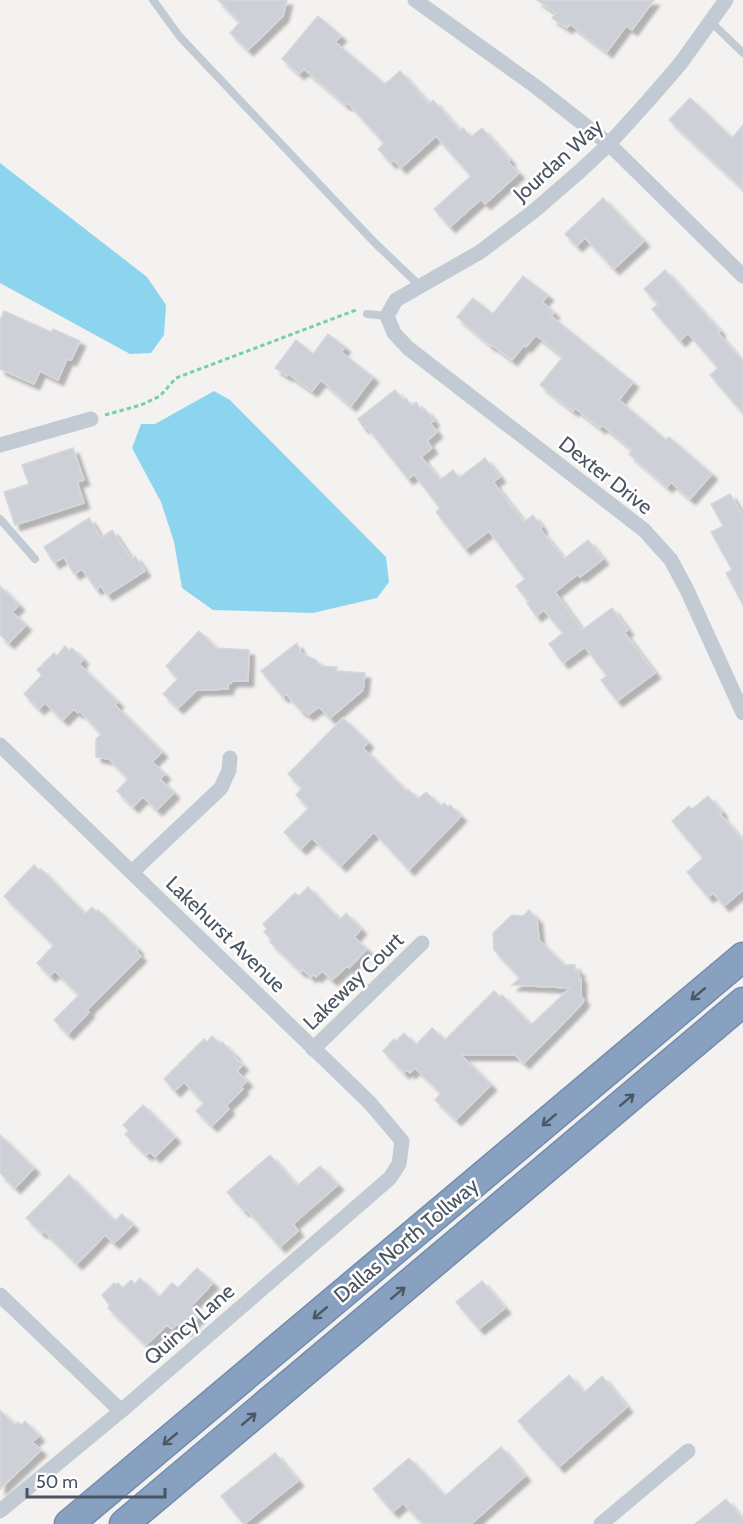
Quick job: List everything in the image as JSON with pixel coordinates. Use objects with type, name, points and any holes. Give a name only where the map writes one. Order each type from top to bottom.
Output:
[{"type":"highway","name":"Dallas North Tollway","points":[[69,1524],[743,957]]},
{"type":"highway","name":"Dallas North Tollway","points":[[124,1524],[743,1002]]},
{"type":"street","points":[[415,0],[535,86],[609,144],[743,276]]},
{"type":"street","name":"Jourdan Way","points":[[387,316],[396,300],[480,252],[534,211],[609,144],[661,86],[726,0]]},
{"type":"street","name":"Dexter Drive","points":[[387,316],[394,333],[408,348],[644,530],[671,560],[743,714]]},
{"type":"street","points":[[0,445],[91,419]]},
{"type":"street","name":"Lakehurst Avenue","points":[[0,745],[370,1103],[402,1141],[399,1164]]},
{"type":"street","points":[[132,872],[221,788],[229,770],[230,758]]},
{"type":"street","name":"Lakeway Court","points":[[313,1048],[422,943]]},
{"type":"street","name":"Quincy Lane","points":[[0,1511],[121,1411],[390,1178],[399,1164]]},
{"type":"street","points":[[0,1295],[121,1411]]},
{"type":"street","points":[[601,1524],[688,1451]]},
{"type":"lane","points":[[153,0],[180,37],[374,242],[420,286]]},
{"type":"lane","points":[[711,22],[743,52]]},
{"type":"lane","points":[[367,314],[387,316]]},
{"type":"lane","points":[[0,519],[35,559]]},
{"type":"path","points":[[119,411],[141,405],[160,396],[176,378],[362,308],[367,314]]},
{"type":"water","points":[[0,163],[147,277],[166,305],[164,335],[151,353],[130,354],[0,283]]},
{"type":"water","points":[[214,391],[230,400],[386,557],[389,582],[377,598],[313,613],[213,610],[182,588],[174,542],[161,502],[132,448],[141,424],[155,424]]},
{"type":"building","points":[[218,0],[287,0],[283,16],[248,50],[230,33],[240,22]]},
{"type":"building","points":[[537,0],[654,0],[632,30],[626,26],[607,52],[570,24],[567,28],[552,18],[556,13]]},
{"type":"building","points":[[318,16],[341,36],[335,42],[385,84],[400,71],[429,104],[433,100],[460,131],[463,128],[471,137],[482,128],[519,173],[485,204],[481,199],[450,227],[434,209],[471,176],[436,136],[401,168],[394,160],[391,163],[378,149],[384,143],[348,103],[346,105],[304,69],[299,74],[282,59]]},
{"type":"building","points":[[690,98],[732,138],[743,125],[743,189],[669,120]]},
{"type":"building","points":[[603,198],[644,241],[614,269],[585,238],[577,246],[565,234]]},
{"type":"building","points":[[665,270],[720,331],[718,333],[743,362],[743,413],[710,375],[718,368],[688,333],[680,341],[652,309],[658,304],[644,289]]},
{"type":"building","points":[[523,276],[548,295],[542,302],[554,312],[551,316],[633,382],[619,400],[666,440],[669,437],[712,474],[690,499],[671,482],[667,487],[629,454],[633,450],[602,425],[600,428],[575,408],[573,411],[540,385],[563,357],[536,335],[512,360],[491,346],[457,317],[473,298],[493,314]]},
{"type":"building","points":[[4,311],[51,332],[53,329],[80,341],[71,360],[67,359],[58,380],[40,371],[34,384],[0,369],[0,321]]},
{"type":"building","points":[[328,334],[345,347],[341,352],[373,377],[351,406],[321,380],[312,391],[275,368],[296,340],[313,354]]},
{"type":"building","points":[[395,390],[403,400],[406,398],[411,406],[416,402],[422,411],[425,409],[434,421],[430,423],[437,432],[427,441],[432,448],[421,457],[440,480],[453,470],[459,478],[485,458],[500,477],[493,482],[524,522],[533,515],[542,527],[540,529],[564,559],[588,540],[603,559],[580,577],[578,574],[555,592],[582,630],[612,608],[628,630],[624,632],[655,673],[617,701],[601,680],[607,676],[585,647],[563,663],[549,644],[563,633],[544,610],[536,616],[527,603],[529,602],[516,586],[525,579],[489,531],[465,549],[436,512],[440,508],[414,474],[408,479],[358,419]]},
{"type":"building","points":[[73,448],[84,480],[77,482],[84,503],[15,525],[4,492],[29,484],[22,465]]},
{"type":"building","points":[[730,494],[743,516],[743,605],[726,573],[732,570],[711,532],[723,526],[711,504]]},
{"type":"building","points":[[89,518],[101,538],[112,530],[131,559],[135,556],[145,571],[107,595],[101,586],[96,589],[82,569],[74,574],[64,557],[54,563],[44,547]]},
{"type":"building","points":[[0,586],[19,605],[12,612],[26,625],[9,643],[0,635]]},
{"type":"building","points":[[199,631],[216,648],[249,650],[248,681],[232,681],[228,684],[228,689],[197,690],[178,708],[163,694],[178,679],[166,666]]},
{"type":"building","points":[[297,643],[301,653],[316,660],[320,666],[337,667],[336,671],[365,673],[363,690],[330,718],[319,707],[308,715],[303,710],[302,712],[286,694],[283,697],[261,671]]},
{"type":"building","points":[[65,646],[69,650],[72,648],[83,659],[79,664],[118,702],[115,705],[162,752],[152,762],[165,774],[160,779],[174,793],[157,810],[143,797],[133,807],[117,791],[128,779],[109,759],[96,757],[96,739],[101,734],[80,711],[78,713],[74,709],[63,720],[45,703],[39,709],[24,694],[42,675],[37,670],[54,653],[57,656]]},
{"type":"building","points":[[343,718],[368,742],[363,748],[406,791],[408,789],[418,799],[426,792],[441,806],[444,803],[448,807],[450,805],[461,816],[409,870],[374,832],[341,866],[312,838],[301,849],[284,832],[309,808],[296,795],[302,788],[288,774]]},
{"type":"building","points":[[708,796],[743,841],[743,890],[724,906],[713,893],[708,897],[687,872],[703,858],[672,821],[689,806],[692,809]]},
{"type":"building","points":[[34,865],[40,871],[41,869],[85,914],[92,907],[97,912],[98,910],[138,949],[136,951],[141,956],[87,1010],[89,1012],[68,1034],[54,1020],[79,995],[55,971],[50,976],[37,963],[54,945],[4,896]]},
{"type":"building","points":[[308,887],[340,920],[346,913],[361,929],[354,937],[367,949],[349,968],[347,966],[332,980],[322,971],[316,977],[313,974],[311,977],[303,970],[301,972],[270,942],[272,940],[264,932],[267,929],[263,924],[295,893],[299,896]]},
{"type":"building","points":[[529,910],[537,919],[539,940],[564,965],[575,965],[575,970],[579,970],[581,996],[584,1000],[524,1063],[515,1055],[461,1055],[491,1085],[456,1120],[435,1100],[441,1093],[415,1068],[410,1073],[407,1070],[404,1073],[383,1051],[394,1039],[396,1041],[404,1033],[416,1045],[432,1028],[445,1040],[494,991],[500,997],[502,995],[531,1025],[570,988],[512,985],[520,978],[494,950],[493,933],[512,915],[523,916]]},
{"type":"building","points":[[212,1036],[220,1044],[222,1042],[243,1065],[237,1071],[247,1081],[241,1087],[243,1089],[226,1106],[229,1109],[212,1126],[196,1111],[204,1103],[184,1082],[175,1091],[164,1079],[204,1039],[207,1042]]},
{"type":"building","points":[[143,1105],[175,1137],[155,1157],[150,1152],[146,1155],[125,1134],[129,1131],[123,1125]]},
{"type":"building","points":[[0,1135],[34,1168],[15,1188],[0,1173]]},
{"type":"building","points":[[270,1155],[297,1186],[320,1166],[338,1185],[293,1224],[298,1231],[280,1247],[246,1209],[244,1211],[227,1192]]},
{"type":"building","points":[[69,1175],[115,1221],[122,1214],[133,1225],[114,1243],[105,1235],[77,1264],[44,1231],[42,1233],[26,1218]]},
{"type":"building","points":[[197,1268],[213,1283],[191,1306],[200,1315],[185,1331],[177,1324],[172,1329],[167,1325],[146,1345],[108,1308],[110,1306],[102,1295],[114,1283],[116,1285],[118,1283],[123,1288],[131,1280],[135,1284],[140,1278],[159,1297],[172,1283],[178,1288]]},
{"type":"building","points":[[482,1281],[505,1308],[479,1329],[456,1302]]},
{"type":"building","points":[[569,1375],[584,1393],[602,1376],[627,1407],[559,1467],[518,1421]]},
{"type":"building","points":[[0,1410],[14,1425],[18,1422],[21,1425],[25,1421],[39,1436],[32,1442],[41,1450],[0,1489]]},
{"type":"building","points":[[501,1447],[525,1476],[471,1524],[423,1524],[403,1503],[393,1512],[373,1489],[409,1458],[445,1496]]},
{"type":"building","points":[[275,1453],[298,1481],[244,1524],[221,1496]]},
{"type":"building","points":[[726,1499],[743,1520],[743,1524],[695,1524]]}]
